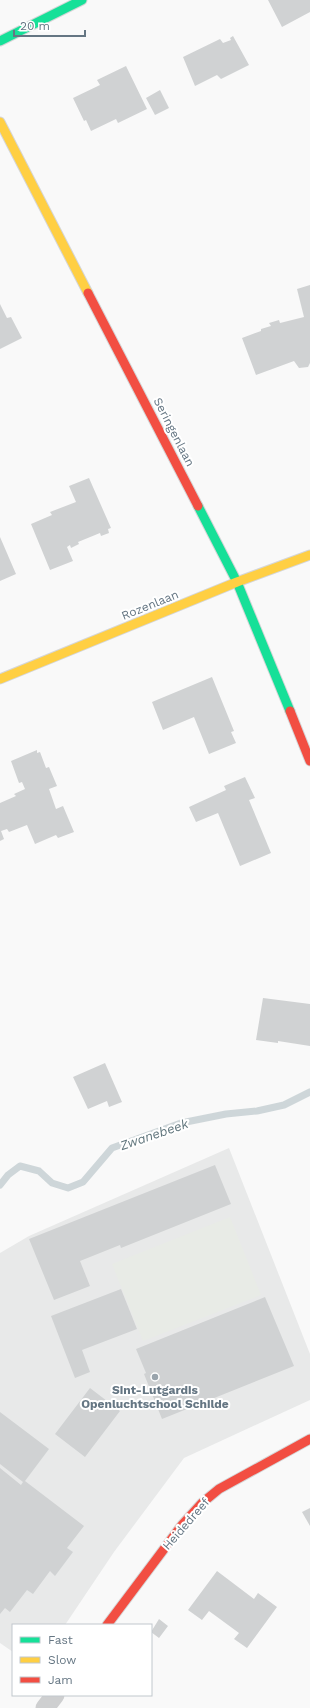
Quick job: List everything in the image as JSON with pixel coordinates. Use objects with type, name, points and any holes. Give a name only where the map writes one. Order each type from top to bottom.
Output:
[{"type":"street","points":[[0,41],[82,0]]},
{"type":"street","name":"Seringenlaan","points":[[0,122],[237,582],[310,761]]},
{"type":"street","name":"Rozenlaan","points":[[0,679],[237,582],[310,555]]},
{"type":"street","name":"Heidedreef","points":[[108,1624],[182,1525],[202,1503],[219,1490],[310,1439]]},
{"type":"street","points":[[45,1708],[54,1696]]},
{"type":"shaded area","name":"Sint-Lutgardis Openluchtschool Schilde","points":[[229,1148],[310,1354],[310,1400],[184,1458],[114,1552],[66,1624],[12,1624],[12,1651],[0,1643],[0,1253],[29,1236]]},
{"type":"shaded area","points":[[230,1217],[261,1295],[143,1341],[112,1264]]},
{"type":"building","points":[[268,0],[310,0],[310,12],[282,27]]},
{"type":"building","points":[[233,36],[249,65],[221,79],[217,75],[195,86],[183,57],[220,39],[223,43],[231,40],[230,38]]},
{"type":"building","points":[[126,66],[147,109],[118,123],[116,119],[91,131],[86,120],[84,121],[73,98],[100,85],[97,80]]},
{"type":"building","points":[[160,90],[169,108],[155,115],[146,98]]},
{"type":"building","points":[[310,285],[310,363],[308,367],[299,368],[294,361],[256,375],[242,338],[271,326],[269,323],[279,320],[280,323],[304,317],[297,289]]},
{"type":"building","points":[[0,304],[7,318],[11,317],[22,338],[0,349]]},
{"type":"building","points":[[89,478],[111,528],[108,529],[109,533],[101,536],[100,533],[78,542],[79,544],[71,548],[70,545],[67,547],[73,561],[50,570],[31,524],[52,515],[50,512],[76,502],[69,486]]},
{"type":"building","points":[[0,537],[16,574],[0,581]]},
{"type":"building","points":[[212,677],[234,731],[231,732],[236,743],[209,754],[194,717],[163,730],[152,702]]},
{"type":"building","points":[[37,750],[37,753],[40,752],[46,768],[49,767],[57,786],[49,789],[56,809],[63,806],[74,832],[58,838],[56,835],[35,844],[27,825],[9,832],[7,829],[1,831],[4,839],[0,841],[0,803],[16,796],[14,794],[25,789],[22,782],[19,783],[11,761]]},
{"type":"building","points":[[245,777],[255,798],[249,800],[271,853],[240,866],[218,813],[196,822],[189,807],[226,790],[224,786]]},
{"type":"building","points":[[263,998],[310,1004],[310,1046],[278,1041],[278,1043],[256,1040]]},
{"type":"building","points":[[105,1063],[122,1102],[109,1107],[107,1101],[88,1109],[73,1077]]},
{"type":"building","points":[[215,1165],[231,1204],[121,1248],[120,1245],[80,1261],[90,1286],[54,1300],[29,1239]]},
{"type":"building","points":[[121,1289],[137,1329],[82,1350],[90,1372],[75,1378],[51,1316]]},
{"type":"building","points":[[265,1297],[294,1366],[162,1419],[144,1374],[146,1373],[136,1349]]},
{"type":"building","points":[[90,1388],[120,1411],[85,1457],[55,1434]]},
{"type":"building","points":[[0,1412],[49,1449],[25,1481],[84,1526],[67,1548],[73,1552],[55,1576],[50,1571],[33,1594],[27,1590],[10,1612],[5,1608],[0,1614],[0,1468],[21,1485],[23,1482],[0,1464]]},
{"type":"building","points":[[310,1508],[310,1526],[302,1512]]},
{"type":"building","points":[[217,1571],[254,1599],[258,1593],[277,1607],[247,1648],[234,1639],[239,1633],[209,1611],[202,1620],[188,1610]]},
{"type":"building","points":[[159,1619],[168,1626],[159,1638],[152,1633]]},
{"type":"waterway","name":"Zwanebeek","points":[[0,1185],[8,1175],[20,1166],[39,1171],[52,1183],[68,1188],[83,1182],[112,1148],[181,1123],[226,1114],[257,1111],[284,1105],[310,1092]]},
{"type":"traffic: fast","points":[[0,41],[82,0]]},
{"type":"traffic: fast","points":[[198,506],[237,582],[290,711]]},
{"type":"traffic: slow","points":[[0,122],[88,293]]},
{"type":"traffic: slow","points":[[0,679],[237,582],[310,555]]},
{"type":"traffic: jam","points":[[88,293],[198,506]]},
{"type":"traffic: jam","points":[[290,711],[310,761]]},
{"type":"traffic: jam","points":[[108,1624],[182,1525],[202,1503],[219,1489],[310,1439]]},
{"type":"place","name":"Sint-Lutgardis Openluchtschool Schilde","points":[[155,1377]]}]
